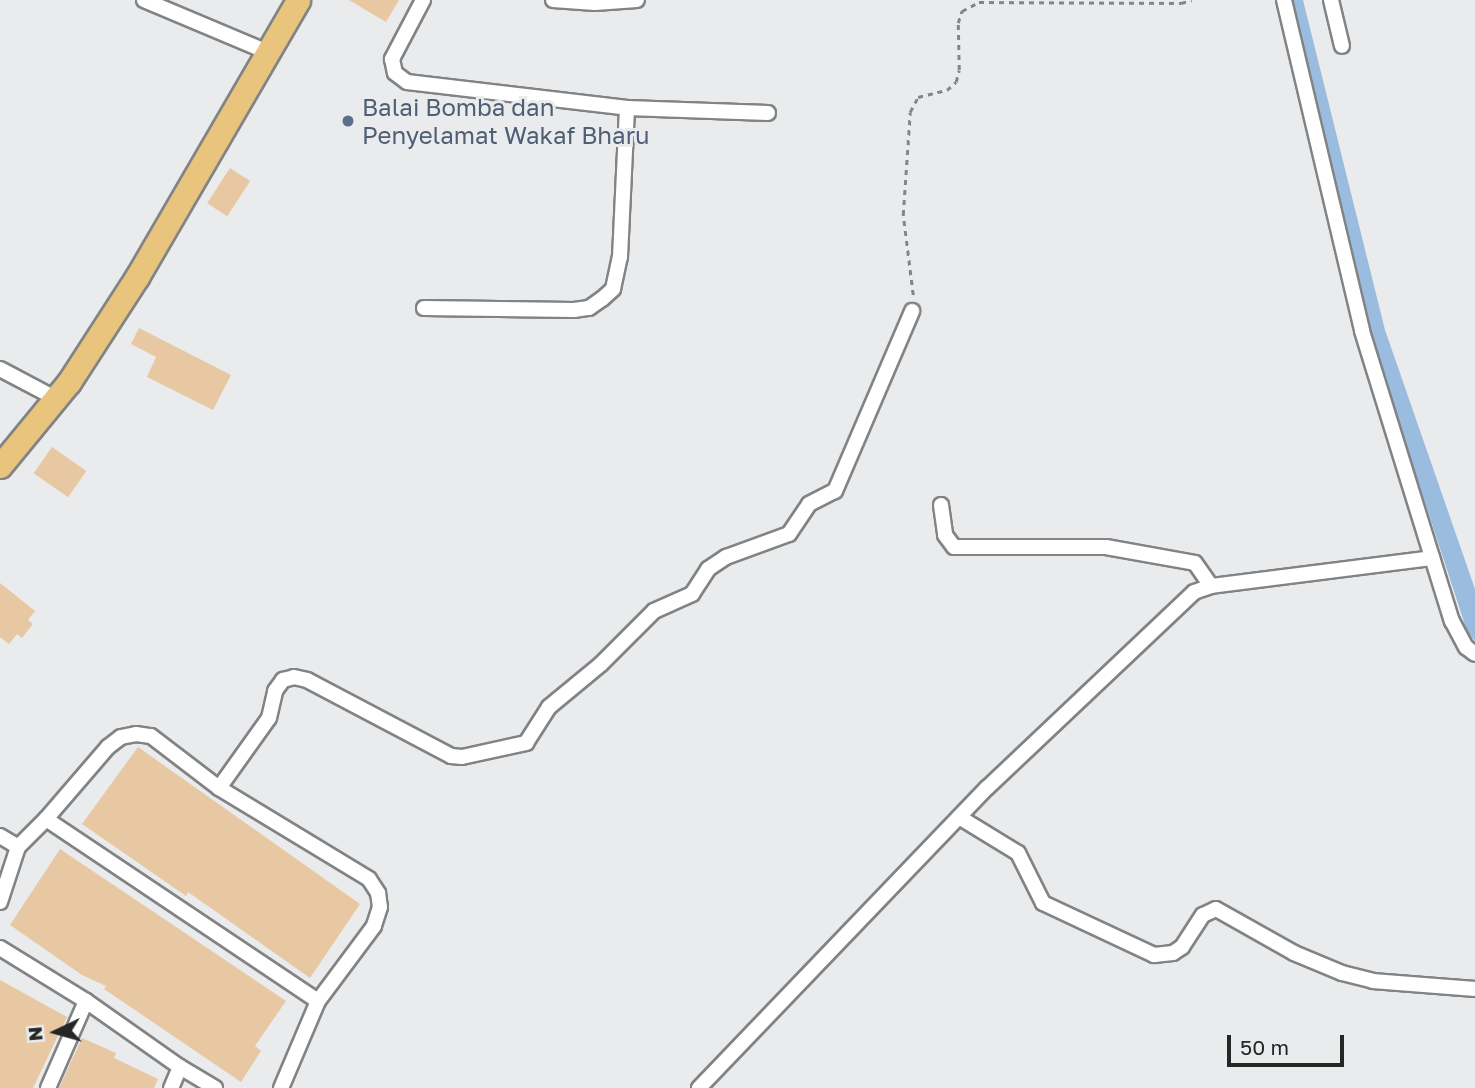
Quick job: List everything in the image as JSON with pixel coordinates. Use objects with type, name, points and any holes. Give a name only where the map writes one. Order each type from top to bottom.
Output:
[{"type":"main road","points":[[0,466],[57,399],[137,277],[298,0]]},
{"type":"street","points":[[144,0],[268,52]]},
{"type":"street","points":[[423,0],[392,58],[392,66],[400,79],[415,84],[627,108],[768,113]]},
{"type":"street","points":[[553,0],[595,3],[637,0]]},
{"type":"street","points":[[1284,0],[1362,331],[1457,635],[1475,654]]},
{"type":"street","points":[[1331,0],[1342,46]]},
{"type":"street","points":[[424,307],[575,310],[589,308],[613,289],[620,257],[627,108]]},
{"type":"street","points":[[219,788],[269,718],[275,691],[283,680],[294,677],[307,680],[451,756],[462,757],[526,743],[549,707],[600,664],[656,610],[695,591],[708,569],[726,556],[789,534],[809,504],[835,491],[912,311]]},
{"type":"street","points":[[0,369],[57,399]]},
{"type":"street","points":[[941,505],[945,535],[954,547],[1106,547],[1195,563],[1211,586]]},
{"type":"street","points":[[699,1088],[959,817],[1180,602],[1194,592],[1211,586],[1432,558]]},
{"type":"street","points":[[0,902],[18,847],[46,820],[108,747],[121,737],[136,734],[151,736],[219,788],[369,879],[378,893],[380,907],[374,926],[318,1001],[281,1088]]},
{"type":"street","points":[[959,817],[1018,853],[1043,903],[1154,955],[1173,953],[1182,947],[1203,915],[1216,909],[1294,953],[1342,973],[1373,981],[1475,989]]},
{"type":"street","points":[[46,820],[318,1001]]},
{"type":"street","points":[[0,836],[18,847]]},
{"type":"street","points":[[0,948],[86,1001],[180,1067],[215,1088]]},
{"type":"street","points":[[48,1088],[86,1001]]},
{"type":"street","points":[[171,1088],[180,1067]]},
{"type":"path","points":[[912,311],[914,300],[903,215],[910,112],[918,97],[947,90],[956,82],[959,70],[958,23],[962,11],[979,2],[1181,3],[1192,0]]},
{"type":"water","points":[[1291,0],[1303,0],[1385,330],[1475,589],[1475,641],[1467,631],[1367,325]]},
{"type":"building","points":[[349,0],[399,0],[386,22]]},
{"type":"building","points":[[230,168],[250,181],[227,216],[207,203]]},
{"type":"building","points":[[139,328],[231,375],[213,410],[147,377],[156,357],[131,344]]},
{"type":"building","points":[[52,447],[86,471],[68,497],[34,473]]},
{"type":"building","points":[[0,583],[35,611],[28,620],[33,624],[22,638],[17,634],[9,644],[0,637]]},
{"type":"building","points":[[138,747],[360,904],[310,978],[188,892],[186,896],[82,824]]},
{"type":"building","points":[[60,849],[286,1001],[255,1046],[261,1051],[241,1082],[104,989],[106,986],[82,975],[10,925]]},
{"type":"building","points":[[0,980],[67,1017],[33,1088],[0,1088]]},
{"type":"building","points":[[82,1038],[116,1053],[114,1058],[158,1079],[154,1088],[59,1088]]},
{"type":"place","name":"Balai Bomba dan Penyelamat Wakaf Bharu","points":[[348,121]]}]
